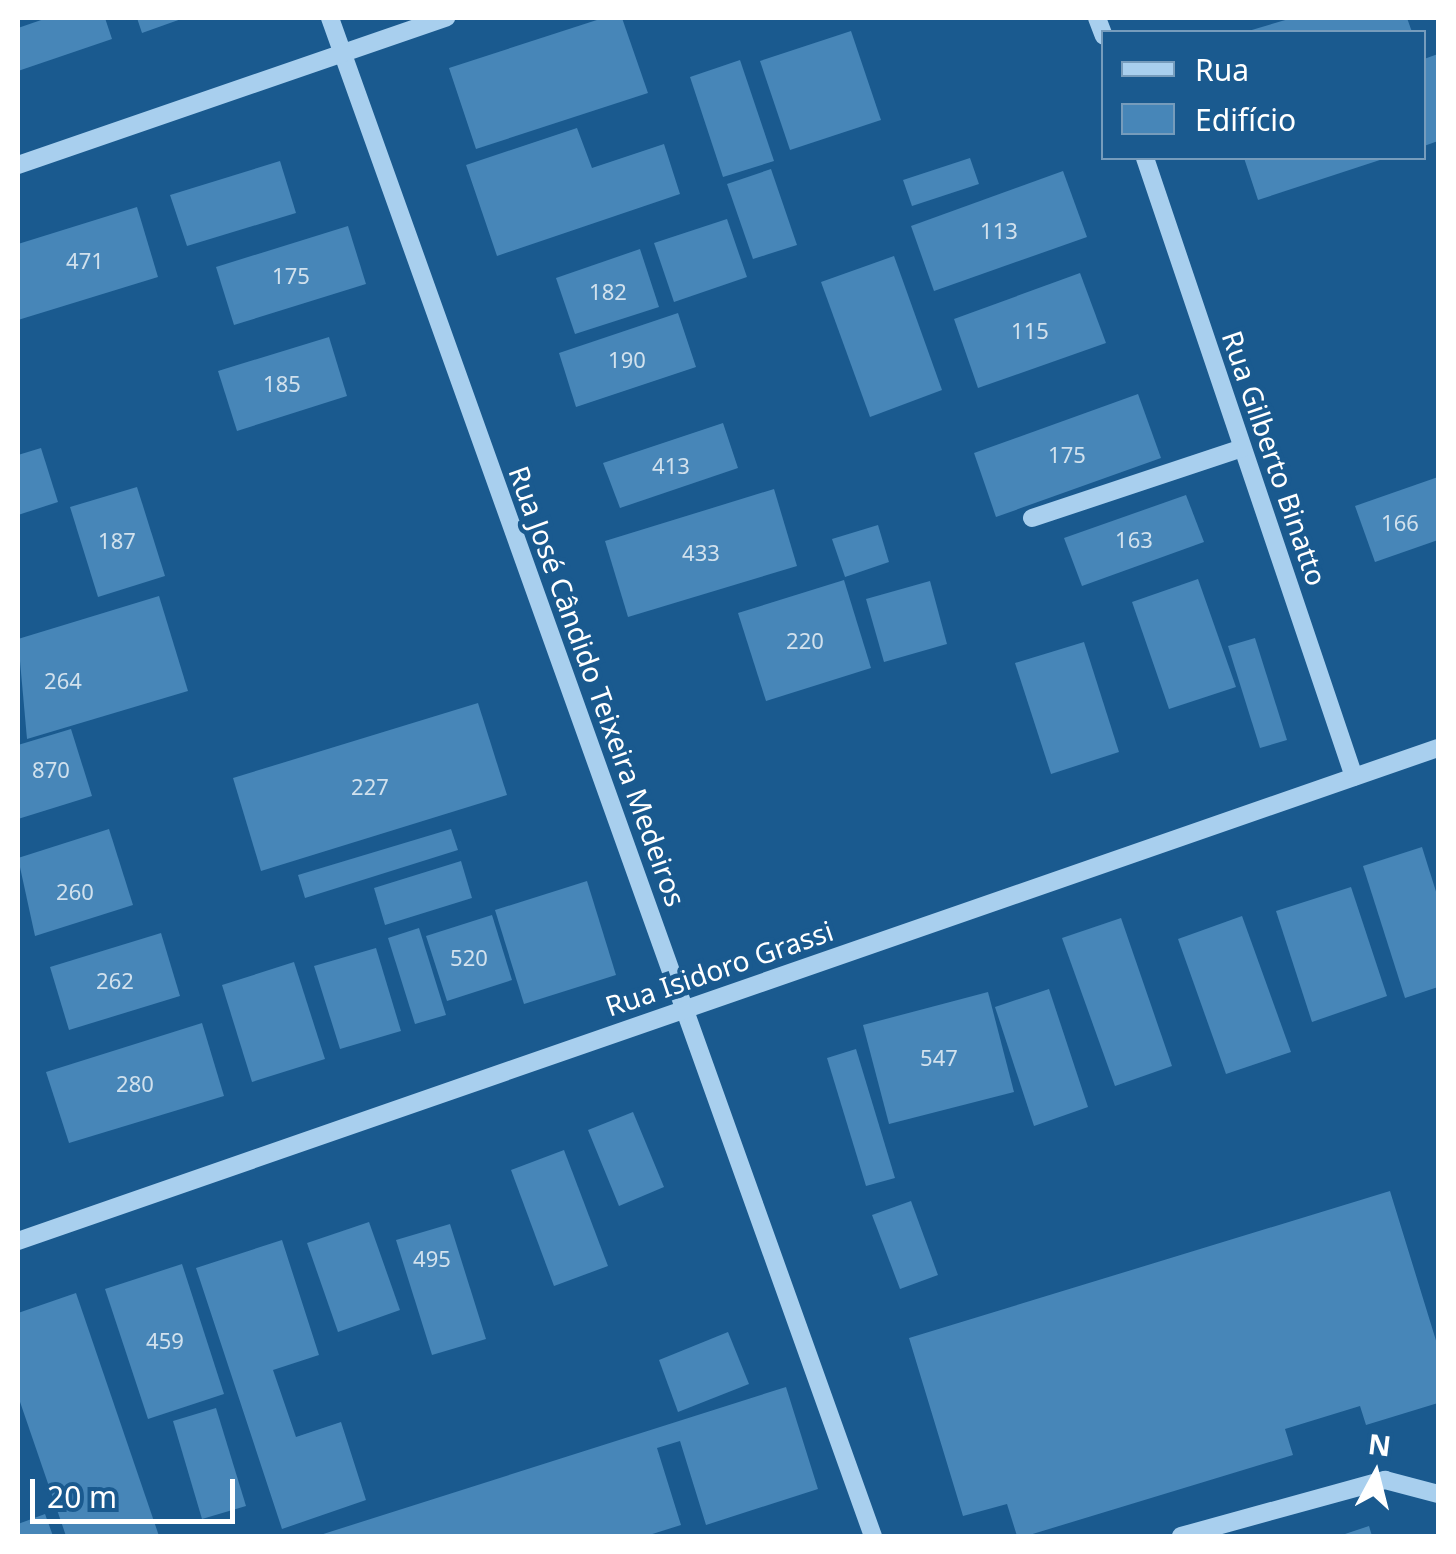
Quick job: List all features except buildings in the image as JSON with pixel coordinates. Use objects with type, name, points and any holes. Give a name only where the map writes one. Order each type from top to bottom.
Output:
[{"type":"street","name":"Rua José Cândido Teixeira Medeiros","points":[[330,18],[873,1536]]},
{"type":"street","points":[[18,165],[446,18]]},
{"type":"street","name":"Rua Gilberto Binatto","points":[[1145,160],[1354,777]]},
{"type":"street","points":[[1032,518],[1242,448]]},
{"type":"street","name":"Rua Isidoro Grassi","points":[[18,1241],[1438,748]]},
{"type":"street","points":[[1180,1536],[1386,1480],[1438,1494]]}]
